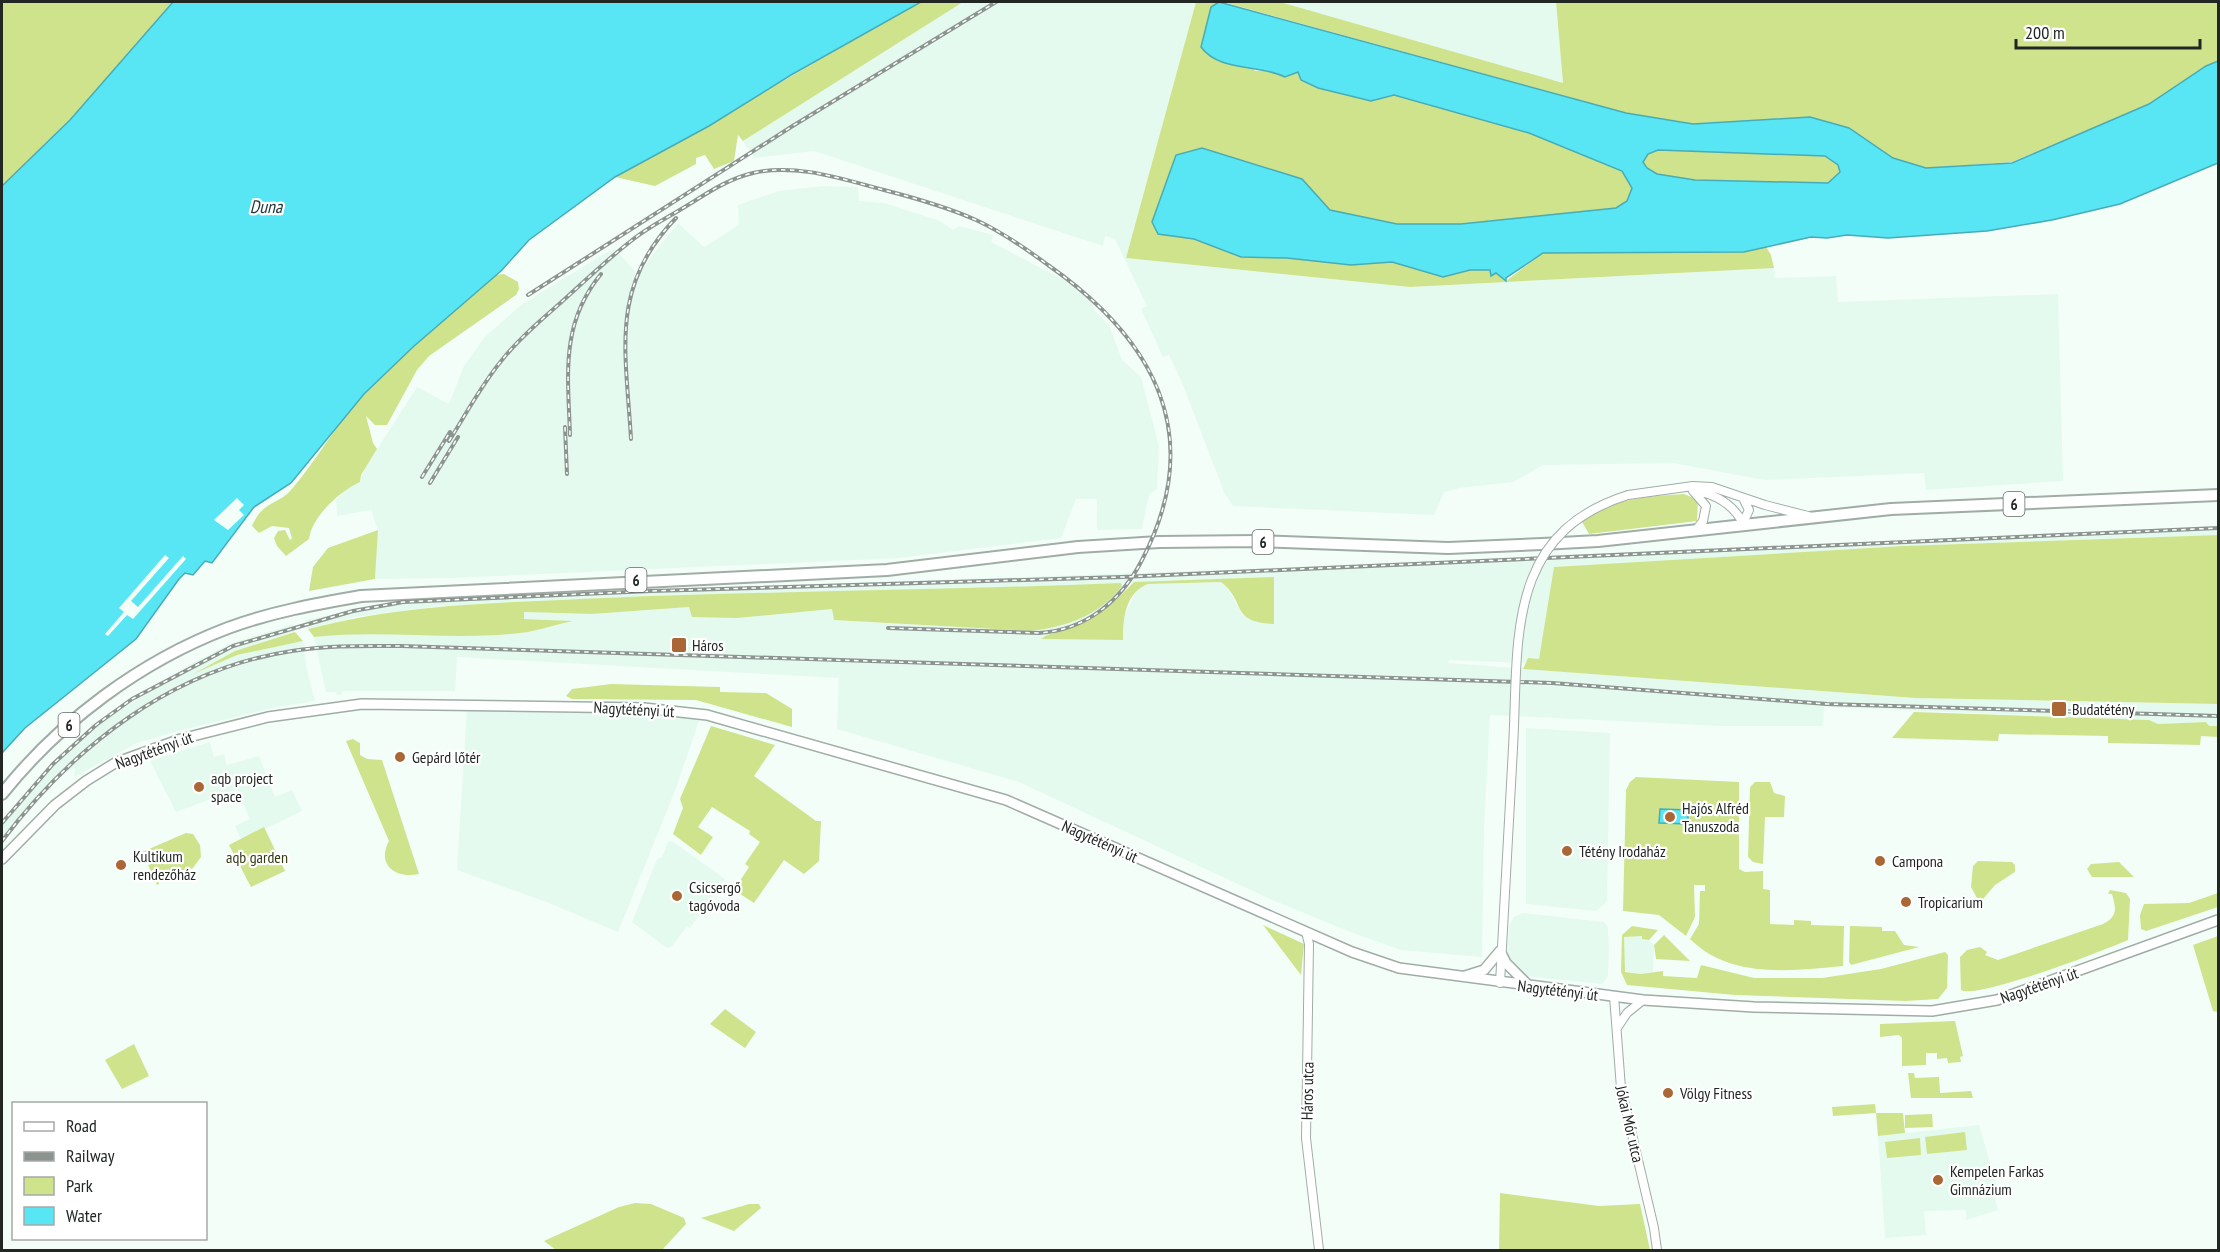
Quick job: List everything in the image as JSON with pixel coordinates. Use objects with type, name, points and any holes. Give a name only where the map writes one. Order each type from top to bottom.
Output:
[{"type":"main road","name":"6","points":[[2,794],[53,739],[118,687],[201,640],[309,605],[399,592],[887,570],[1078,547],[1211,541],[1448,548],[1598,541],[1743,523],[1891,509],[2218,495]]},
{"type":"main road","name":"Nagytétényi út","points":[[2,859],[62,799],[115,763],[189,736],[268,717],[362,704],[644,708],[707,715],[1006,800],[1379,962],[1462,978],[1642,1000],[1906,1012],[1959,1009],[1997,1000],[2218,920]]},
{"type":"main road","points":[[1462,978],[1484,969],[1500,951],[1506,963],[1529,986]]},
{"type":"street","points":[[1500,982],[1500,951],[1522,613],[1534,572],[1557,536],[1575,519],[1607,501],[1628,495],[1674,489],[1712,487],[1765,505],[1810,516]]},
{"type":"street","points":[[1674,489],[1692,490],[1723,500],[1737,513],[1743,523]]},
{"type":"street","points":[[1692,490],[1700,495],[1706,506],[1703,521],[1696,530]]},
{"type":"street","points":[[1741,496],[1749,510],[1743,523]]},
{"type":"street","name":"Háros utca","points":[[1306,932],[1309,944],[1306,1138],[1319,1251]]},
{"type":"street","name":"Jókai Mór utca","points":[[1614,996],[1621,1088],[1654,1228],[1657,1251]]},
{"type":"street","points":[[1616,1030],[1624,1017],[1642,1000]]},
{"type":"shaded area","points":[[963,2],[1196,2],[1126,258],[1410,287],[1774,268],[1775,278],[1836,276],[1838,302],[2058,294],[2063,481],[1926,490],[1924,473],[1765,480],[1673,463],[1543,465],[1513,482],[1459,488],[1444,492],[1434,515],[1233,506],[1224,492],[1183,385],[1169,355],[1163,357],[1141,309],[1147,306],[1115,239],[1105,236],[1103,246],[814,151],[754,158],[743,141]]},
{"type":"shaded area","points":[[1280,2],[1556,2],[1563,84]]},
{"type":"shaded area","points":[[823,186],[858,187],[859,201],[884,203],[940,221],[953,230],[959,226],[993,235],[991,242],[1066,281],[1090,301],[1095,311],[1109,325],[1122,360],[1141,377],[1159,446],[1157,489],[1149,494],[1142,529],[1097,530],[1097,499],[1076,499],[1061,538],[899,558],[452,578],[375,579],[378,530],[371,510],[337,516],[336,500],[344,490],[360,482],[365,468],[417,387],[449,404],[464,366],[484,338],[522,304],[614,248],[639,276],[650,258],[678,223],[704,247],[739,225],[738,205],[779,191]]},
{"type":"shaded area","points":[[2218,526],[2218,535],[1903,546],[1555,567],[1539,660],[1529,658],[1525,663],[1449,660],[1448,663],[1915,698],[2218,704],[2218,726],[2209,726],[2206,722],[2158,724],[2149,720],[1824,707],[1823,726],[1722,726],[1490,715],[1484,827],[1482,957],[1401,950],[1270,899],[1019,782],[837,729],[839,678],[457,657],[455,691],[342,691],[342,695],[337,695],[336,692],[326,692],[314,637],[343,634],[528,632],[570,621],[523,619],[524,612],[592,614],[689,607],[737,618],[832,609],[834,620],[1030,631],[1060,626],[1103,606],[1122,586],[1126,590],[1118,600],[1090,621],[1042,639],[1123,640],[1123,618],[1138,588],[1148,584],[1221,582],[1227,587],[1243,616],[1274,577],[966,590],[651,596],[440,606],[355,617],[308,629],[305,620],[402,600],[441,597],[1225,570]]},
{"type":"shaded area","points":[[293,624],[295,632],[235,651],[199,670],[237,655],[303,641],[315,701],[277,707],[174,732],[137,743],[74,777],[75,768],[60,774],[2,839],[2,820],[52,763],[90,730],[189,665],[232,643]]},
{"type":"shaded area","points":[[467,708],[575,713],[640,711],[700,718],[676,788],[618,932],[544,901],[457,870]]},
{"type":"shaded area","points":[[1526,728],[1610,733],[1607,902],[1596,911],[1526,904]]},
{"type":"shaded area","points":[[210,742],[214,757],[224,754],[227,765],[259,756],[275,797],[292,790],[302,811],[265,829],[285,871],[251,887],[229,845],[241,839],[235,826],[250,819],[237,789],[176,812],[150,761]]},
{"type":"shaded area","name":"Csicsergő tagóvoda","points":[[672,841],[725,879],[690,928],[687,926],[672,946],[667,948],[632,922],[657,859],[662,857],[668,842]]},
{"type":"shaded area","points":[[1523,913],[1604,922],[1608,927],[1609,950],[1608,976],[1602,984],[1524,976],[1510,965],[1507,956],[1509,926],[1514,917]]},
{"type":"shaded area","points":[[1627,935],[1642,936],[1642,939],[1649,940],[1654,945],[1653,972],[1642,974],[1624,971],[1624,937]]},
{"type":"shaded area","name":"Kempelen Farkas Gimnázium","points":[[1979,1125],[1999,1192],[1994,1194],[1998,1210],[1966,1220],[1966,1210],[1924,1211],[1926,1235],[1885,1238],[1878,1136]]},
{"type":"green space","points":[[2,2],[173,2],[70,120],[2,186]]},
{"type":"green space","points":[[921,2],[963,2],[743,141],[738,135],[734,161],[714,169],[705,155],[696,158],[696,164],[655,186],[615,177],[692,134]]},
{"type":"green space","points":[[1196,2],[1219,2],[1211,7],[1255,71],[1272,70],[1285,77],[1298,72],[1301,80],[1318,88],[1371,101],[1394,95],[1529,133],[1623,171],[1632,188],[1627,201],[1616,208],[1461,224],[1397,224],[1330,210],[1319,198],[1176,155],[1152,222],[1158,234],[1194,239],[1241,257],[1287,258],[1351,265],[1392,262],[1443,277],[1470,270],[1490,270],[1500,274],[1506,281],[1543,253],[1744,252],[1766,247],[1771,255],[1774,268],[1410,287],[1126,258]]},
{"type":"green space","points":[[1223,2],[1280,2],[1563,83],[1556,2],[2218,2],[2218,61],[2206,66],[2149,104],[2012,162],[1927,168],[1893,158],[1849,128],[1810,117],[1693,124],[1626,113]]},
{"type":"green space","points":[[1658,150],[1825,156],[1838,165],[1840,172],[1828,183],[1695,180],[1657,174],[1647,168],[1643,162],[1648,154]]},
{"type":"green space","points":[[504,274],[518,282],[519,289],[516,295],[429,356],[417,370],[387,425],[375,425],[366,416],[373,443],[377,449],[361,475],[360,482],[344,491],[328,505],[315,522],[309,539],[286,556],[277,546],[274,538],[278,531],[285,530],[290,540],[292,538],[289,528],[272,526],[259,533],[252,526],[256,518],[265,507],[291,490],[363,395],[496,275]]},
{"type":"green space","points":[[1684,494],[1698,500],[1697,521],[1589,534],[1581,520],[1618,503]]},
{"type":"green space","points":[[378,530],[375,579],[309,591],[313,567],[328,548]]},
{"type":"green space","points":[[2218,535],[2218,704],[1915,698],[1523,669],[1528,658],[1539,659],[1554,567],[1903,546]]},
{"type":"green space","points":[[1274,577],[1274,624],[1250,619],[1244,615],[1229,589],[1221,582],[1148,584],[1134,593],[1130,600],[1125,615],[1123,640],[1041,639],[1095,616],[1114,602],[1134,582]]},
{"type":"green space","points":[[1121,583],[1122,586],[1103,605],[1081,618],[1069,623],[1030,631],[834,620],[832,609],[737,618],[692,617],[689,607],[592,614],[524,612],[524,619],[573,621],[528,632],[501,635],[367,634],[314,637],[308,629],[382,614],[491,603]]},
{"type":"green space","points":[[295,632],[303,641],[237,655],[193,674],[235,651]]},
{"type":"green space","points":[[611,684],[720,687],[720,692],[766,693],[792,709],[792,727],[696,700],[572,699],[566,696],[572,689]]},
{"type":"green space","points":[[1914,712],[2149,720],[2158,724],[2206,722],[2209,726],[2218,726],[2218,737],[2201,736],[2200,745],[2108,743],[2108,736],[1999,734],[1998,741],[1892,738]]},
{"type":"green space","points":[[711,726],[775,745],[754,776],[816,821],[821,821],[819,861],[804,874],[784,860],[754,903],[734,890],[749,867],[745,864],[760,842],[749,834],[750,831],[712,807],[698,827],[713,837],[701,855],[673,834],[683,808],[680,799]]},
{"type":"green space","points":[[353,739],[360,743],[360,755],[367,759],[382,760],[419,874],[396,872],[387,863],[385,857],[389,841],[346,741]]},
{"type":"green space","points":[[1636,777],[1739,782],[1739,869],[1745,872],[1763,871],[1763,889],[1770,890],[1770,924],[1794,925],[1794,920],[1811,921],[1811,925],[1844,926],[1843,966],[1803,970],[1762,969],[1723,961],[1706,952],[1690,939],[1699,924],[1700,891],[1705,891],[1705,885],[1694,885],[1695,917],[1686,936],[1659,915],[1623,911],[1626,790]]},
{"type":"green space","points":[[1755,782],[1770,782],[1774,793],[1785,796],[1784,817],[1765,817],[1763,864],[1753,862],[1748,857],[1750,787]]},
{"type":"green space","name":"aqb garden","points":[[264,827],[285,871],[251,887],[229,845]]},
{"type":"green space","points":[[186,833],[193,834],[200,845],[201,857],[193,868],[183,873],[180,869],[158,879],[159,884],[157,885],[148,865],[151,864],[146,854],[143,855],[142,852]]},
{"type":"green space","points":[[1978,861],[2012,862],[2015,865],[2015,872],[1995,885],[1983,899],[1978,900],[1971,887],[1973,866]]},
{"type":"green space","points":[[2119,862],[2134,877],[2092,877],[2087,869],[2091,864]]},
{"type":"green space","points":[[2110,890],[2126,893],[2130,899],[2128,940],[2014,981],[1990,988],[1961,990],[1960,957],[1967,950],[1980,947],[1987,952],[1985,955],[1998,960],[2103,924],[2115,912],[2112,894],[2108,894]]},
{"type":"green space","points":[[2218,893],[2218,907],[2146,931],[2141,929],[2140,915],[2144,904],[2189,903]]},
{"type":"green space","points":[[1263,925],[1304,944],[1301,975]]},
{"type":"green space","points":[[1632,926],[1658,930],[1649,940],[1642,939],[1642,936],[1624,937],[1625,972],[1641,974],[1663,971],[1663,976],[1697,978],[1701,965],[1754,978],[1822,978],[1881,969],[1945,952],[1948,955],[1947,988],[1938,999],[1906,1001],[1735,995],[1627,985],[1621,972],[1622,935]]},
{"type":"green space","points":[[1850,926],[1882,927],[1882,931],[1895,931],[1904,945],[1919,947],[1851,965],[1849,962]]},
{"type":"green space","points":[[1664,935],[1690,961],[1656,959],[1654,945]]},
{"type":"green space","points":[[2218,936],[2218,1012],[2213,1011],[2193,945]]},
{"type":"green space","points":[[725,1009],[756,1032],[745,1048],[710,1024]]},
{"type":"green space","points":[[1955,1021],[1963,1056],[1960,1057],[1961,1062],[1948,1063],[1947,1058],[1937,1059],[1937,1053],[1926,1053],[1926,1065],[1902,1066],[1902,1038],[1899,1035],[1880,1037],[1880,1024]]},
{"type":"green space","points":[[134,1044],[149,1076],[122,1089],[105,1060]]},
{"type":"green space","points":[[1908,1073],[1914,1073],[1915,1078],[1939,1077],[1940,1093],[1971,1091],[1973,1098],[1911,1098]]},
{"type":"green space","points":[[1875,1104],[1876,1113],[1833,1116],[1832,1107]]},
{"type":"green space","points":[[1876,1113],[1903,1113],[1905,1133],[1878,1136]]},
{"type":"green space","points":[[1932,1114],[1933,1127],[1905,1128],[1905,1115]]},
{"type":"green space","points":[[1965,1132],[1967,1150],[1927,1154],[1925,1137]]},
{"type":"green space","points":[[1920,1138],[1921,1155],[1887,1158],[1885,1142]]},
{"type":"green space","points":[[1500,1193],[1599,1206],[1640,1204],[1650,1250],[1499,1250]]},
{"type":"green space","points":[[635,1203],[651,1204],[684,1218],[686,1224],[662,1250],[556,1250],[544,1241],[619,1207]]},
{"type":"green space","points":[[749,1204],[759,1204],[761,1208],[734,1231],[701,1218]]},
{"type":"water","name":"Duna","points":[[173,2],[921,2],[791,75],[709,126],[615,177],[529,240],[501,271],[413,347],[364,394],[291,483],[254,507],[212,563],[205,561],[193,575],[185,573],[179,579],[136,639],[25,728],[2,753],[2,186],[70,120]]},
{"type":"water","points":[[1219,2],[1626,113],[1693,124],[1810,117],[1849,128],[1893,158],[1926,168],[2012,163],[2149,104],[2206,66],[2218,61],[2218,163],[2120,204],[2052,220],[1987,231],[1888,238],[1847,235],[1827,238],[1811,237],[1744,252],[1543,253],[1506,278],[1506,281],[1496,273],[1491,276],[1490,270],[1470,270],[1443,277],[1392,262],[1351,265],[1287,258],[1241,257],[1194,239],[1158,234],[1152,222],[1176,155],[1202,148],[1302,179],[1330,210],[1397,224],[1461,224],[1616,208],[1627,201],[1632,188],[1622,171],[1529,133],[1394,95],[1371,101],[1318,88],[1301,80],[1298,72],[1285,77],[1218,60],[1201,47],[1211,7]],"holes":[[[1658,150],[1825,156],[1838,165],[1840,172],[1828,183],[1695,180],[1657,174],[1647,168],[1643,162],[1648,154]]]},
{"type":"water","points":[[1660,809],[1688,810],[1688,824],[1659,823]]},
{"type":"pier","points":[[237,498],[244,505],[239,510],[244,515],[228,530],[214,520]]},
{"type":"pier","points":[[165,555],[169,558],[131,601],[138,607],[183,556],[186,559],[133,619],[127,615],[108,636],[105,634],[124,612],[119,608]]},
{"type":"railway","points":[[528,295],[791,127],[996,2]]},
{"type":"railway","points":[[449,441],[495,369],[533,327],[638,236],[727,182],[769,170],[802,171],[852,181],[965,215],[1004,235],[1039,259],[1085,294],[1117,325],[1142,358],[1159,394],[1169,432],[1170,472],[1161,515],[1142,560],[1124,588],[1113,600],[1087,619],[1056,631],[1039,633],[888,628]]},
{"type":"railway","points":[[631,439],[625,349],[626,321],[631,295],[640,269],[655,244],[676,218]]},
{"type":"railway","points":[[570,435],[569,351],[579,312],[601,274]]},
{"type":"railway","points":[[565,427],[567,474]]},
{"type":"railway","points":[[422,477],[450,432]]},
{"type":"railway","points":[[430,483],[458,437]]},
{"type":"railway","points":[[2,823],[53,764],[96,725],[132,699],[233,646],[353,611],[403,602],[651,591],[1122,577],[2218,528]]},
{"type":"railway","points":[[2,841],[60,774],[93,744],[166,694],[206,675],[248,660],[292,651],[333,647],[401,646],[1552,683],[1827,704],[2218,716]]},
{"type":"place","name":"Háros","points":[[679,645]]},
{"type":"place","name":"Budatétény","points":[[2059,709]]},
{"type":"place","name":"Gepárd lőtér","points":[[400,757]]},
{"type":"place","name":"aqb project space","points":[[199,787]]},
{"type":"place","name":"Hajós Alfréd Tanuszoda","points":[[1670,817]]},
{"type":"place","name":"Tétény Irodaház","points":[[1567,851]]},
{"type":"place","name":"Campona","points":[[1880,861]]},
{"type":"place","name":"Kultikum rendezőház","points":[[121,865]]},
{"type":"place","name":"Csicsergő tagóvoda","points":[[677,896]]},
{"type":"place","name":"Tropicarium","points":[[1906,902]]},
{"type":"place","name":"Völgy Fitness","points":[[1668,1093]]},
{"type":"place","name":"Kempelen Farkas Gimnázium","points":[[1938,1180]]}]
